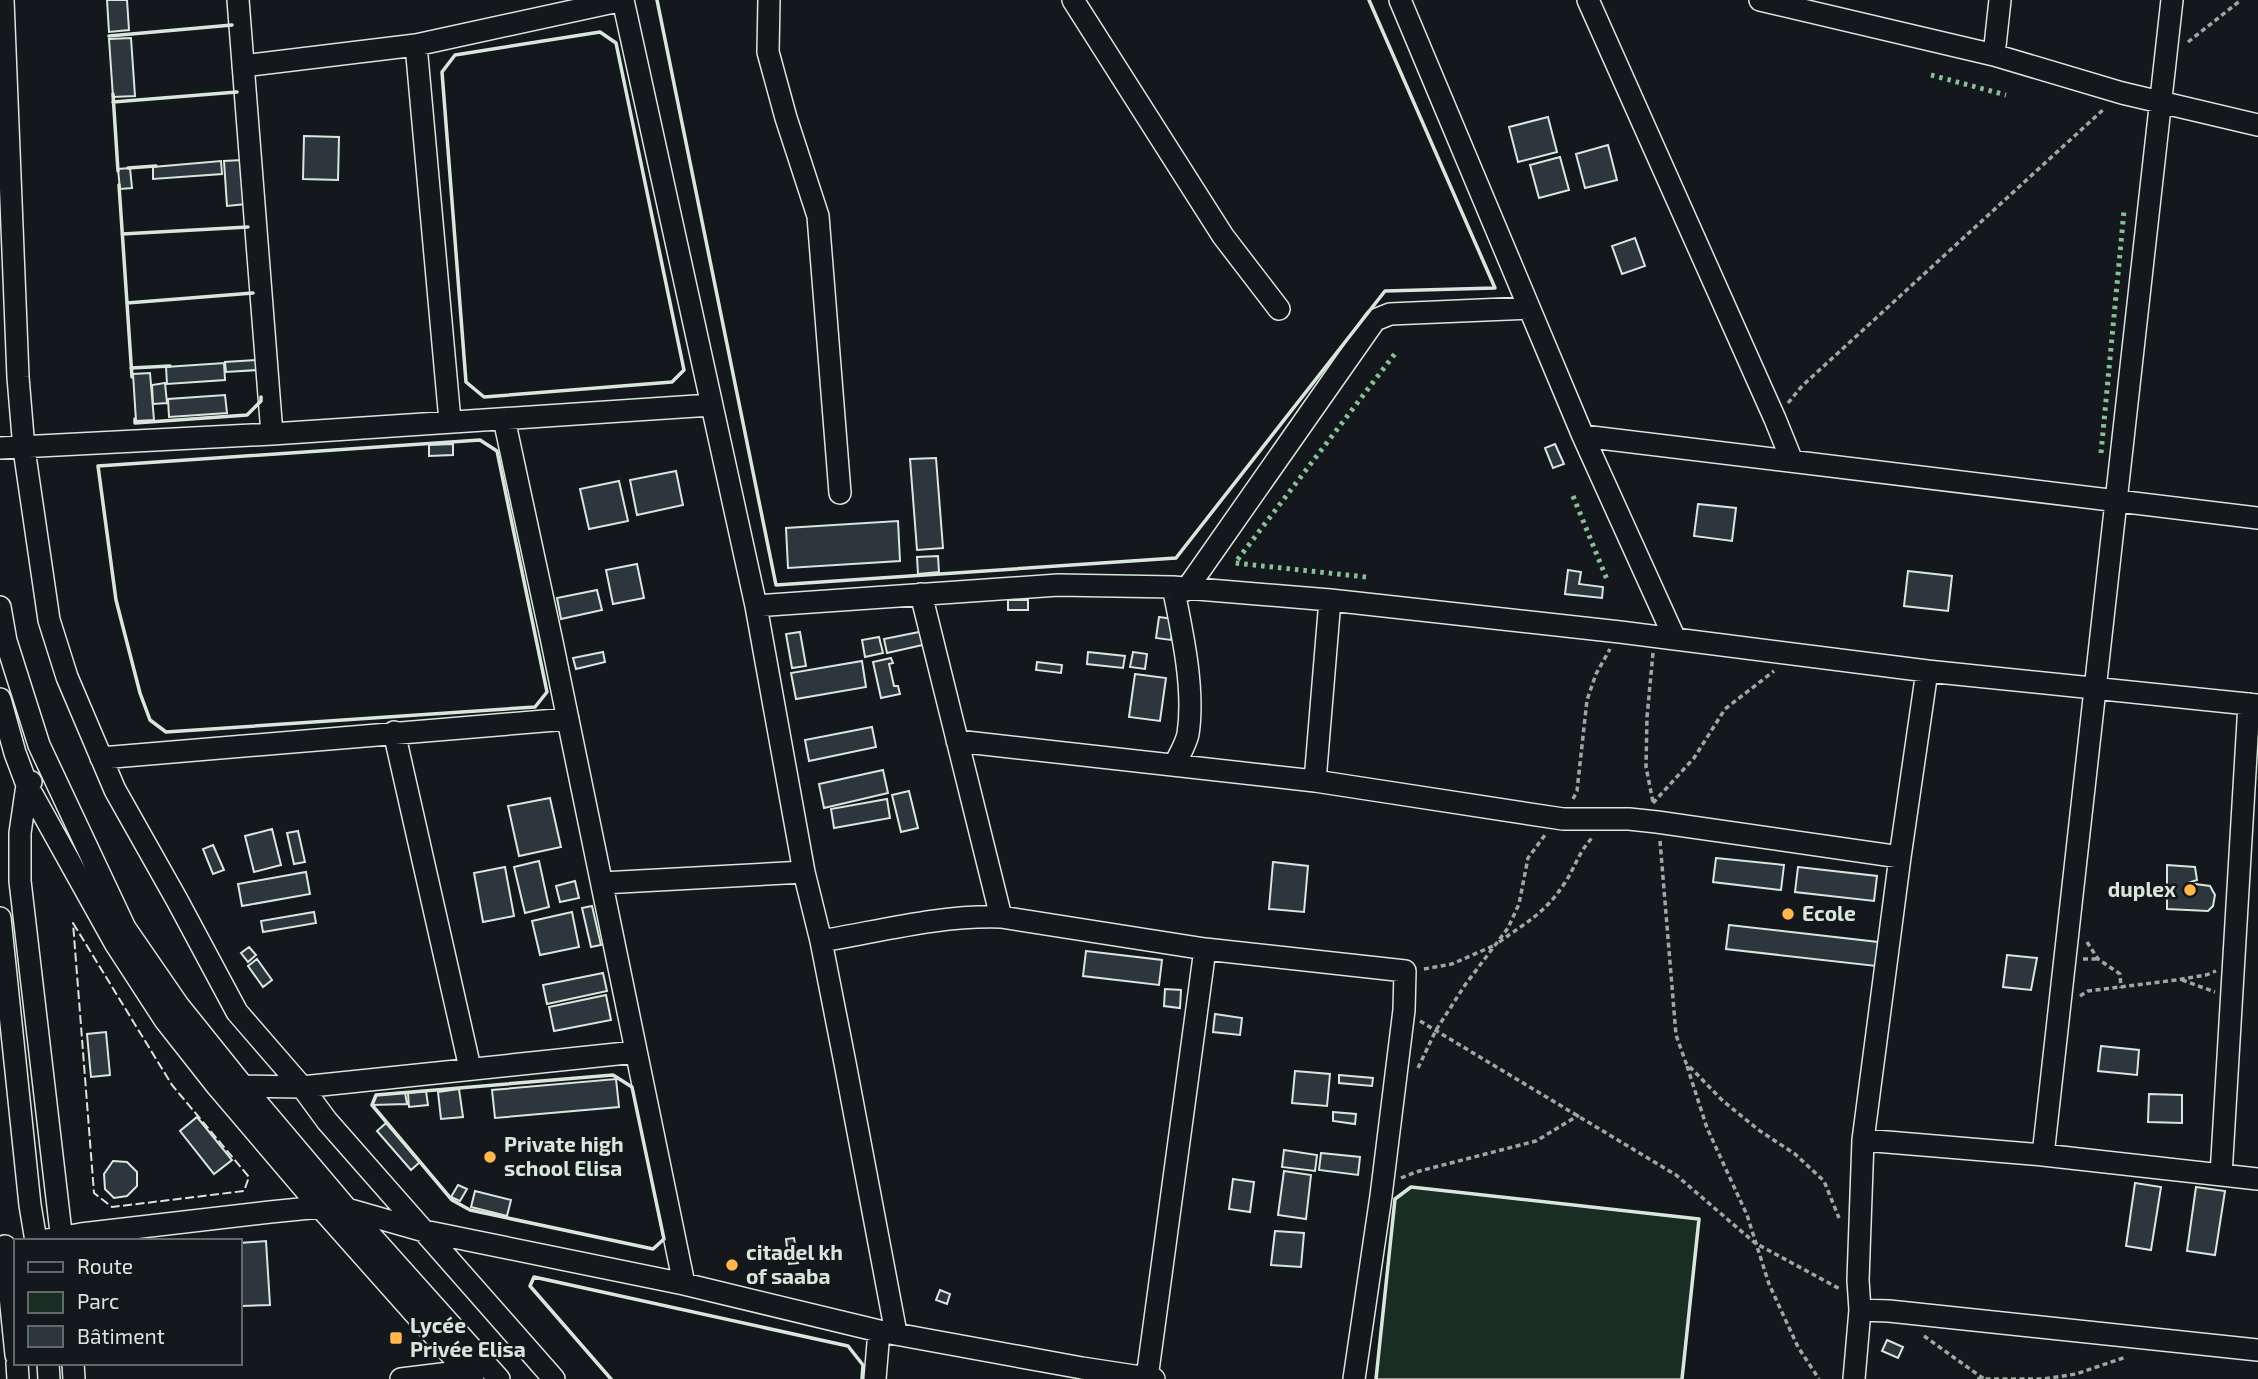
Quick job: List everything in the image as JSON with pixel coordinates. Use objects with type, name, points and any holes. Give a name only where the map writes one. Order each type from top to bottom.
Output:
[{"type":"street","points":[[4,0],[17,363],[24,449],[49,620],[67,677],[115,790],[237,1012],[302,1087],[327,1121],[554,1379]]},
{"type":"street","points":[[239,0],[272,434]]},
{"type":"street","points":[[243,66],[416,45],[623,0],[756,606],[804,872],[821,941],[887,1332],[875,1379]]},
{"type":"street","points":[[769,0],[768,51],[786,118],[818,216],[840,493]]},
{"type":"street","points":[[1073,0],[1223,236],[1279,309]]},
{"type":"street","points":[[1401,0],[1665,638]]},
{"type":"street","points":[[1588,0],[1792,461]]},
{"type":"street","points":[[1760,0],[1829,8],[2122,93],[2258,125]]},
{"type":"street","points":[[1994,55],[2000,0]]},
{"type":"street","points":[[2043,1155],[2098,690],[2116,501],[2172,0]]},
{"type":"street","points":[[416,45],[450,421]]},
{"type":"street","points":[[1175,764],[1187,737],[1189,713],[1180,589],[1375,320],[1390,314],[1529,308]]},
{"type":"street","points":[[0,448],[24,449],[272,434],[710,405]]},
{"type":"street","points":[[504,419],[684,1284]]},
{"type":"street","points":[[1583,436],[2258,518]]},
{"type":"street","points":[[756,606],[1058,585],[1180,589],[1330,600],[1620,632],[1927,671],[2253,704],[2221,1175]]},
{"type":"street","points":[[921,594],[1001,916]]},
{"type":"street","points":[[1315,781],[1330,600]]},
{"type":"street","points":[[0,607],[6,641],[39,745],[125,928],[178,1005],[243,1086],[347,1209],[499,1379]]},
{"type":"street","points":[[1854,1379],[1859,1304],[1863,1140],[1927,671]]},
{"type":"street","points":[[0,699],[7,753],[115,943],[165,1020],[320,1208],[470,1375]]},
{"type":"street","points":[[101,758],[568,719]]},
{"type":"street","points":[[394,732],[470,1068]]},
{"type":"street","points":[[957,741],[1315,781],[1563,819],[1629,819],[1657,822],[1900,858]]},
{"type":"street","points":[[7,753],[39,745]]},
{"type":"street","points":[[50,770],[27,785],[20,833],[20,881],[62,1239],[108,1230],[320,1208],[347,1209],[424,1231],[684,1284],[1082,1374],[1151,1378],[1205,949]]},
{"type":"street","points":[[602,883],[804,872]]},
{"type":"street","points":[[821,941],[929,921],[1001,916],[1205,949],[1405,970],[1404,1010],[1381,1196],[1354,1379]]},
{"type":"street","points":[[0,918],[28,1192],[38,1239]]},
{"type":"street","points":[[243,1086],[302,1087],[636,1052]]},
{"type":"street","points":[[1863,1140],[2043,1155],[2258,1180]]},
{"type":"street","points":[[7,1246],[14,1331]]},
{"type":"street","points":[[1859,1304],[1889,1311],[2258,1350]]},
{"type":"street","points":[[401,1379],[470,1375]]},
{"type":"path","points":[[2166,59],[2241,0]]},
{"type":"path","points":[[1775,419],[1802,386],[2122,93]]},
{"type":"path","points":[[1413,1078],[1436,1030],[1465,985],[1508,928],[1519,904],[1528,858],[1545,835],[1563,819],[1577,791],[1587,700],[1596,674],[1620,632]]},
{"type":"path","points":[[1665,638],[1647,717],[1646,767],[1663,860],[1676,1035],[1707,1128],[1747,1215],[1769,1284],[1798,1347],[1819,1379]]},
{"type":"path","points":[[2081,934],[2098,959],[2120,974],[2121,988]]},
{"type":"path","points":[[2060,1009],[2088,991],[2206,975],[2234,963]]},
{"type":"path","points":[[2180,979],[2198,984],[2232,1002]]},
{"type":"path","points":[[1404,1010],[1676,1175],[1755,1243],[1859,1304]]},
{"type":"path","points":[[1686,1063],[1723,1101],[1760,1132],[1795,1154],[1824,1181],[1842,1227]]},
{"type":"path","points":[[1381,1196],[1402,1178],[1416,1171],[1536,1141],[1579,1115]]},
{"type":"path","points":[[1920,1333],[1983,1379]]},
{"type":"path","points":[[1977,1379],[2043,1379],[2076,1374],[2130,1356]]},
{"type":"green space","points":[[1411,1187],[1699,1219],[1682,1379],[1376,1379],[1395,1199]]},
{"type":"building","points":[[107,0],[127,0],[129,30],[109,32]]},
{"type":"building","points":[[131,38],[135,96],[113,97],[109,39]]},
{"type":"building","points":[[1548,117],[1557,152],[1518,162],[1509,127]]},
{"type":"building","points":[[304,136],[339,137],[338,180],[303,179]]},
{"type":"building","points":[[1608,145],[1617,180],[1585,188],[1576,154]]},
{"type":"building","points":[[1560,157],[1569,190],[1539,198],[1530,165]]},
{"type":"building","points":[[242,160],[246,204],[227,206],[224,161]]},
{"type":"building","points":[[221,161],[222,174],[153,179],[153,167]]},
{"type":"building","points":[[130,168],[132,188],[120,189],[118,169]]},
{"type":"building","points":[[1635,238],[1645,266],[1622,274],[1612,246]]},
{"type":"building","points":[[257,360],[258,370],[226,372],[225,362]]},
{"type":"building","points":[[224,363],[225,380],[167,384],[166,367]]},
{"type":"building","points":[[150,373],[154,420],[136,421],[133,374]]},
{"type":"building","points":[[165,383],[167,403],[153,404],[152,385]]},
{"type":"building","points":[[225,395],[227,413],[169,417],[168,399]]},
{"type":"building","points":[[453,444],[453,455],[429,456],[429,445]]},
{"type":"building","points":[[1555,444],[1564,464],[1553,468],[1545,448]]},
{"type":"building","points":[[936,458],[943,548],[917,550],[910,459]]},
{"type":"building","points":[[676,471],[683,505],[637,515],[630,480]]},
{"type":"building","points":[[619,481],[628,521],[589,529],[580,489]]},
{"type":"building","points":[[1698,504],[1736,508],[1732,541],[1694,536]]},
{"type":"building","points":[[898,521],[900,561],[788,568],[786,528]]},
{"type":"building","points":[[938,556],[939,572],[918,574],[917,557]]},
{"type":"building","points":[[637,564],[644,598],[613,604],[606,570]]},
{"type":"building","points":[[1568,570],[1581,572],[1579,584],[1603,587],[1602,598],[1565,594]]},
{"type":"building","points":[[1908,571],[1952,576],[1948,611],[1904,606]]},
{"type":"building","points":[[597,590],[602,610],[561,619],[557,598]]},
{"type":"building","points":[[1008,600],[1028,600],[1028,610],[1008,610]]},
{"type":"building","points":[[1159,617],[1174,619],[1171,640],[1156,638]]},
{"type":"building","points":[[924,631],[927,644],[887,653],[884,639]]},
{"type":"building","points":[[800,632],[806,666],[792,668],[786,634]]},
{"type":"building","points":[[879,637],[883,653],[865,657],[862,640]]},
{"type":"building","points":[[603,652],[605,662],[576,669],[573,658]]},
{"type":"building","points":[[1088,652],[1125,656],[1123,668],[1087,664]]},
{"type":"building","points":[[1133,652],[1147,654],[1145,669],[1130,667]]},
{"type":"building","points":[[891,658],[893,663],[889,664],[894,686],[898,686],[900,694],[881,698],[873,662]]},
{"type":"building","points":[[862,661],[866,687],[796,699],[791,673]]},
{"type":"building","points":[[1037,662],[1062,665],[1061,673],[1036,670]]},
{"type":"building","points":[[1135,674],[1166,678],[1160,721],[1129,717]]},
{"type":"building","points":[[872,727],[876,747],[809,761],[805,740]]},
{"type":"building","points":[[883,770],[888,793],[824,808],[819,784]]},
{"type":"building","points":[[909,791],[918,828],[901,832],[892,795]]},
{"type":"building","points":[[550,798],[561,847],[519,856],[508,806]]},
{"type":"building","points":[[887,799],[890,818],[834,828],[831,809]]},
{"type":"building","points":[[272,829],[281,865],[254,872],[245,836]]},
{"type":"building","points":[[298,831],[305,862],[294,864],[287,833]]},
{"type":"building","points":[[213,845],[224,870],[213,874],[203,849]]},
{"type":"building","points":[[1716,858],[1784,865],[1781,890],[1713,882]]},
{"type":"building","points":[[539,861],[549,907],[525,913],[514,867]]},
{"type":"building","points":[[1273,862],[1308,866],[1304,912],[1269,909]]},
{"type":"building","name":"duplex","points":[[2167,865],[2195,867],[2197,880],[2188,883],[2210,886],[2215,895],[2213,906],[2208,911],[2167,909]]},
{"type":"building","points":[[505,867],[514,916],[483,922],[474,873]]},
{"type":"building","points":[[1798,867],[1877,876],[1874,901],[1795,892]]},
{"type":"building","points":[[306,872],[310,894],[242,906],[238,884]]},
{"type":"building","points":[[575,881],[579,898],[560,902],[556,886]]},
{"type":"building","points":[[592,906],[601,945],[591,947],[582,908]]},
{"type":"building","points":[[314,912],[316,923],[263,932],[261,921]]},
{"type":"building","points":[[572,912],[579,947],[540,955],[532,921]]},
{"type":"building","points":[[1729,925],[1878,942],[1876,966],[1726,949]]},
{"type":"building","points":[[249,947],[256,955],[248,962],[241,953]]},
{"type":"building","points":[[1086,951],[1162,960],[1159,985],[1083,976]]},
{"type":"building","points":[[2007,955],[2037,958],[2031,990],[2003,987]]},
{"type":"building","points":[[257,959],[272,980],[263,987],[248,966]]},
{"type":"building","points":[[603,973],[607,991],[547,1004],[543,985]]},
{"type":"building","points":[[1165,989],[1181,990],[1180,1008],[1164,1006]]},
{"type":"building","points":[[606,995],[611,1020],[554,1031],[549,1007]]},
{"type":"building","points":[[1215,1014],[1242,1018],[1240,1035],[1213,1032]]},
{"type":"building","points":[[106,1032],[110,1075],[91,1077],[87,1034]]},
{"type":"building","points":[[2101,1046],[2139,1050],[2137,1075],[2098,1071]]},
{"type":"building","points":[[1295,1071],[1330,1074],[1327,1106],[1292,1103]]},
{"type":"building","points":[[1339,1075],[1373,1078],[1372,1086],[1339,1083]]},
{"type":"building","points":[[616,1079],[619,1107],[495,1118],[492,1090]]},
{"type":"building","points":[[459,1089],[463,1117],[441,1119],[438,1092]]},
{"type":"building","points":[[426,1091],[428,1105],[409,1107],[408,1093]]},
{"type":"building","points":[[405,1092],[407,1104],[372,1105],[376,1095]]},
{"type":"building","points":[[2149,1094],[2182,1095],[2182,1123],[2148,1122]]},
{"type":"building","points":[[1333,1112],[1356,1114],[1355,1124],[1333,1121]]},
{"type":"building","points":[[197,1117],[232,1160],[214,1174],[180,1131]]},
{"type":"building","points":[[386,1123],[420,1162],[411,1170],[377,1131]]},
{"type":"building","points":[[1284,1150],[1317,1155],[1315,1171],[1282,1167]]},
{"type":"building","points":[[1321,1153],[1360,1157],[1358,1175],[1319,1170]]},
{"type":"building","points":[[113,1161],[127,1162],[137,1172],[137,1186],[127,1196],[114,1198],[105,1189],[104,1174]]},
{"type":"building","points":[[1284,1171],[1311,1175],[1306,1219],[1278,1215]]},
{"type":"building","points":[[1233,1179],[1254,1182],[1250,1212],[1229,1209]]},
{"type":"building","points":[[2135,1183],[2161,1187],[2151,1250],[2126,1246]]},
{"type":"building","points":[[458,1185],[467,1189],[460,1201],[451,1197]]},
{"type":"building","points":[[2196,1187],[2225,1191],[2215,1255],[2187,1251]]},
{"type":"building","points":[[475,1191],[511,1200],[507,1216],[471,1207]]},
{"type":"building","points":[[1275,1231],[1304,1233],[1301,1267],[1271,1265]]},
{"type":"building","points":[[794,1238],[798,1263],[789,1264],[786,1239]]},
{"type":"building","points":[[266,1241],[270,1305],[242,1306],[242,1243]]},
{"type":"building","points":[[940,1290],[950,1294],[947,1304],[936,1300]]},
{"type":"building","points":[[1887,1340],[1903,1347],[1898,1358],[1882,1351]]},
{"type":"hedge","points":[[1931,75],[2006,95]]},
{"type":"hedge","points":[[2101,453],[2124,211]]},
{"type":"hedge","points":[[1366,577],[1235,563],[1397,351]]},
{"type":"hedge","points":[[1573,496],[1608,582]]},
{"type":"fence","points":[[73,923],[172,1085],[249,1177],[244,1191],[112,1207],[94,1193],[73,923]]},
{"type":"wall","points":[[657,0],[776,585],[1176,558],[1385,291],[1495,288],[1369,0]]},
{"type":"wall","points":[[109,36],[232,25]]},
{"type":"wall","points":[[600,32],[616,43],[684,370],[672,382],[484,397],[466,382],[442,72],[455,55],[600,32]]},
{"type":"wall","points":[[113,102],[237,92]]},
{"type":"wall","points":[[113,94],[118,171]]},
{"type":"wall","points":[[128,168],[156,166]]},
{"type":"wall","points":[[119,185],[132,377]]},
{"type":"wall","points":[[122,234],[248,227]]},
{"type":"wall","points":[[127,303],[253,293]]},
{"type":"wall","points":[[131,368],[170,366]]},
{"type":"wall","points":[[135,419],[135,423],[247,415],[261,401],[261,397]]},
{"type":"wall","points":[[480,440],[497,451],[547,692],[535,707],[166,732],[150,720],[140,693],[116,600],[98,466],[480,440]]},
{"type":"wall","points":[[613,1075],[632,1087],[664,1239],[653,1249],[470,1210],[452,1200],[372,1105],[376,1095],[613,1075]]},
{"type":"wall","points":[[1376,1379],[1395,1199],[1411,1187],[1699,1219],[1682,1379]]},
{"type":"wall","points":[[611,1379],[530,1286],[534,1277],[848,1346],[863,1365],[862,1379]]},
{"type":"place","name":"duplex","points":[[2190,890]]},
{"type":"place","name":"Ecole","points":[[1788,914]]},
{"type":"place","name":"Private high school Elisa","points":[[490,1157]]},
{"type":"place","name":"citadel kh of saaba","points":[[732,1265]]},
{"type":"place","name":"Lycée Privée Elisa","points":[[396,1338]]}]
